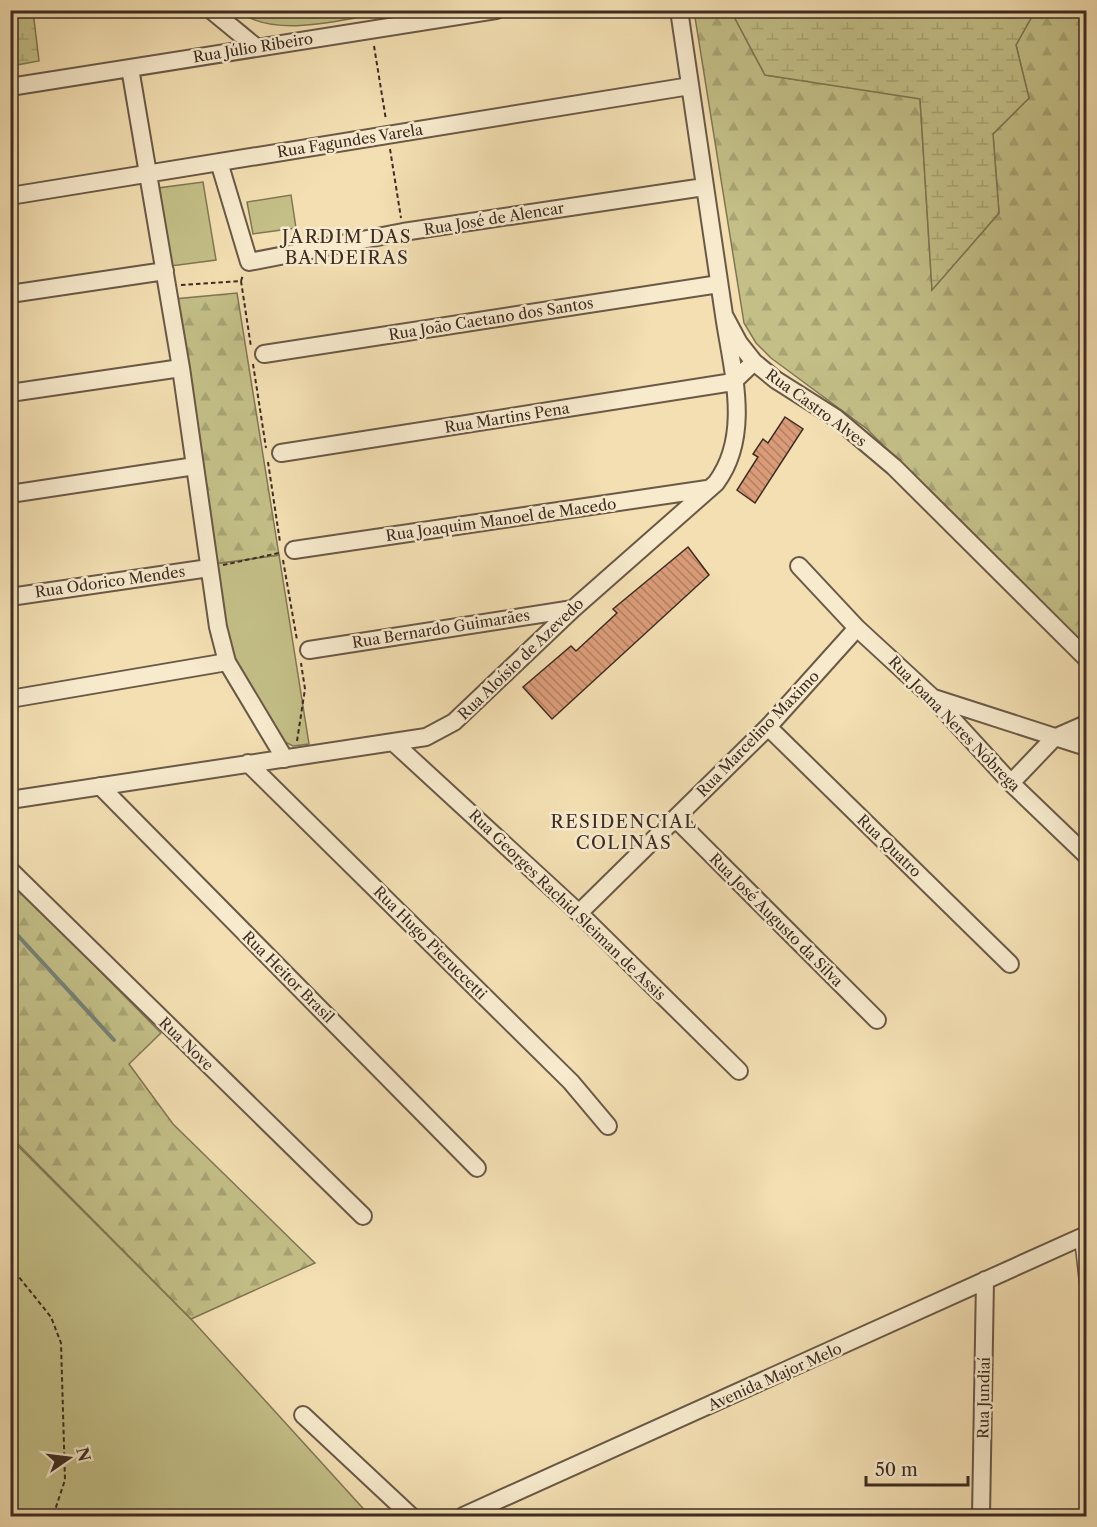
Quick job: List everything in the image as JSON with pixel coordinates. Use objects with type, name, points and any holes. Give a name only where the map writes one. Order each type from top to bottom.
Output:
[{"type":"street","points":[[211,10],[256,47]]},
{"type":"street","name":"Rua Júlio Ribeiro","points":[[10,87],[496,10]]},
{"type":"street","name":"Rua Castro Alves","points":[[679,10],[724,315],[739,343],[754,362],[776,380],[836,418],[886,461],[1086,658]]},
{"type":"street","points":[[130,68],[168,288],[218,627],[227,662],[290,758]]},
{"type":"street","name":"Rua Fagundes Varela","points":[[10,196],[148,176],[219,162],[690,86]]},
{"type":"street","points":[[219,162],[249,262]]},
{"type":"street","name":"Rua José de Alencar","points":[[249,262],[403,232],[704,187]]},
{"type":"street","points":[[10,294],[165,271]]},
{"type":"street","name":"Rua João Caetano dos Santos","points":[[256,355],[719,284]]},
{"type":"street","name":"Rua Aloísio de Azevedo","points":[[10,800],[426,737],[454,723],[573,609],[708,489],[727,468],[732,455],[737,418],[724,315]]},
{"type":"street","points":[[733,382],[754,362]]},
{"type":"street","points":[[10,393],[180,368]]},
{"type":"street","name":"Rua Martins Pena","points":[[280,453],[733,382]]},
{"type":"street","points":[[10,494],[195,466]]},
{"type":"street","name":"Rua Joaquim Manoel de Macedo","points":[[288,551],[708,489]]},
{"type":"street","name":"Rua Joana Neres Nóbrega","points":[[799,566],[857,628],[933,698],[1011,783],[1086,855]]},
{"type":"street","name":"Rua Odorico Mendes","points":[[10,597],[209,568]]},
{"type":"street","name":"Rua Bernardo Guimarães","points":[[302,649],[573,609]]},
{"type":"street","name":"Rua Marcelino Maximo","points":[[579,913],[768,727],[857,628]]},
{"type":"street","points":[[10,699],[227,662]]},
{"type":"street","points":[[933,698],[1086,747]]},
{"type":"street","points":[[1011,783],[1054,738],[1086,724]]},
{"type":"street","name":"Rua Quatro","points":[[768,727],[1010,964]]},
{"type":"street","name":"Rua Georges Rachid Sleiman de Assis","points":[[393,742],[579,913],[739,1071]]},
{"type":"street","name":"Rua Hugo Pieruccetti","points":[[248,763],[571,1082],[608,1126]]},
{"type":"street","name":"Rua Heitor Brasil","points":[[100,786],[477,1168]]},
{"type":"street","name":"Rua José Augusto da Silva","points":[[676,819],[877,1020]]},
{"type":"street","name":"Rua Nove","points":[[10,870],[363,1216]]},
{"type":"street","name":"Avenida Major Melo","points":[[463,1516],[1083,1236]]},
{"type":"street","name":"Rua Jundiaí","points":[[981,1516],[985,1280]]},
{"type":"street","points":[[303,1415],[411,1516]]},
{"type":"lane","points":[[1083,1236],[1086,1300]]},
{"type":"path","points":[[249,262],[241,281],[256,355],[302,649],[305,689],[290,758]]},
{"type":"path","points":[[168,288],[194,283],[241,281]]},
{"type":"path","points":[[209,568],[288,551]]},
{"type":"path","points":[[10,1266],[51,1317],[61,1343],[65,1480],[53,1516]]},
{"type":"green space","points":[[11,10],[33,11],[39,61],[11,66]]},
{"type":"green space","points":[[238,11],[395,11],[336,22],[293,26],[273,25],[254,20]]},
{"type":"green space","points":[[694,11],[731,11],[765,75],[920,98],[932,290],[999,213],[993,134],[1029,98],[1016,45],[1035,11],[1086,11],[1086,649],[867,429],[771,358],[756,343],[744,323]]},
{"type":"green space","points":[[731,11],[1035,11],[1016,45],[1029,98],[993,134],[999,213],[932,290],[920,99],[765,75]]},
{"type":"green space","points":[[203,182],[216,260],[171,266],[158,188]]},
{"type":"green space","points":[[291,195],[296,228],[253,234],[247,202]]},
{"type":"green space","points":[[237,293],[279,555],[213,564],[174,299]]},
{"type":"green space","points":[[279,555],[309,744],[293,746],[281,740],[238,672],[225,638],[213,564]]},
{"type":"green space","points":[[10,880],[161,1033],[129,1064],[173,1124],[315,1263],[191,1319],[11,1137]]},
{"type":"green space","points":[[10,1138],[191,1319],[370,1516],[11,1516]]},
{"type":"building","points":[[785,417],[803,429],[755,503],[737,490],[758,457],[753,454],[763,439],[768,443]]},
{"type":"building","points":[[688,547],[709,575],[552,719],[523,687],[571,646],[576,651],[617,613],[613,609]]},
{"type":"waterway","points":[[10,927],[114,1040]]},
{"type":"district","name":"JARDIM DAS BANDEIRAS","points":[[347,247]]},
{"type":"district","name":"RESIDENCIAL COLINAS","points":[[624,832]]}]
